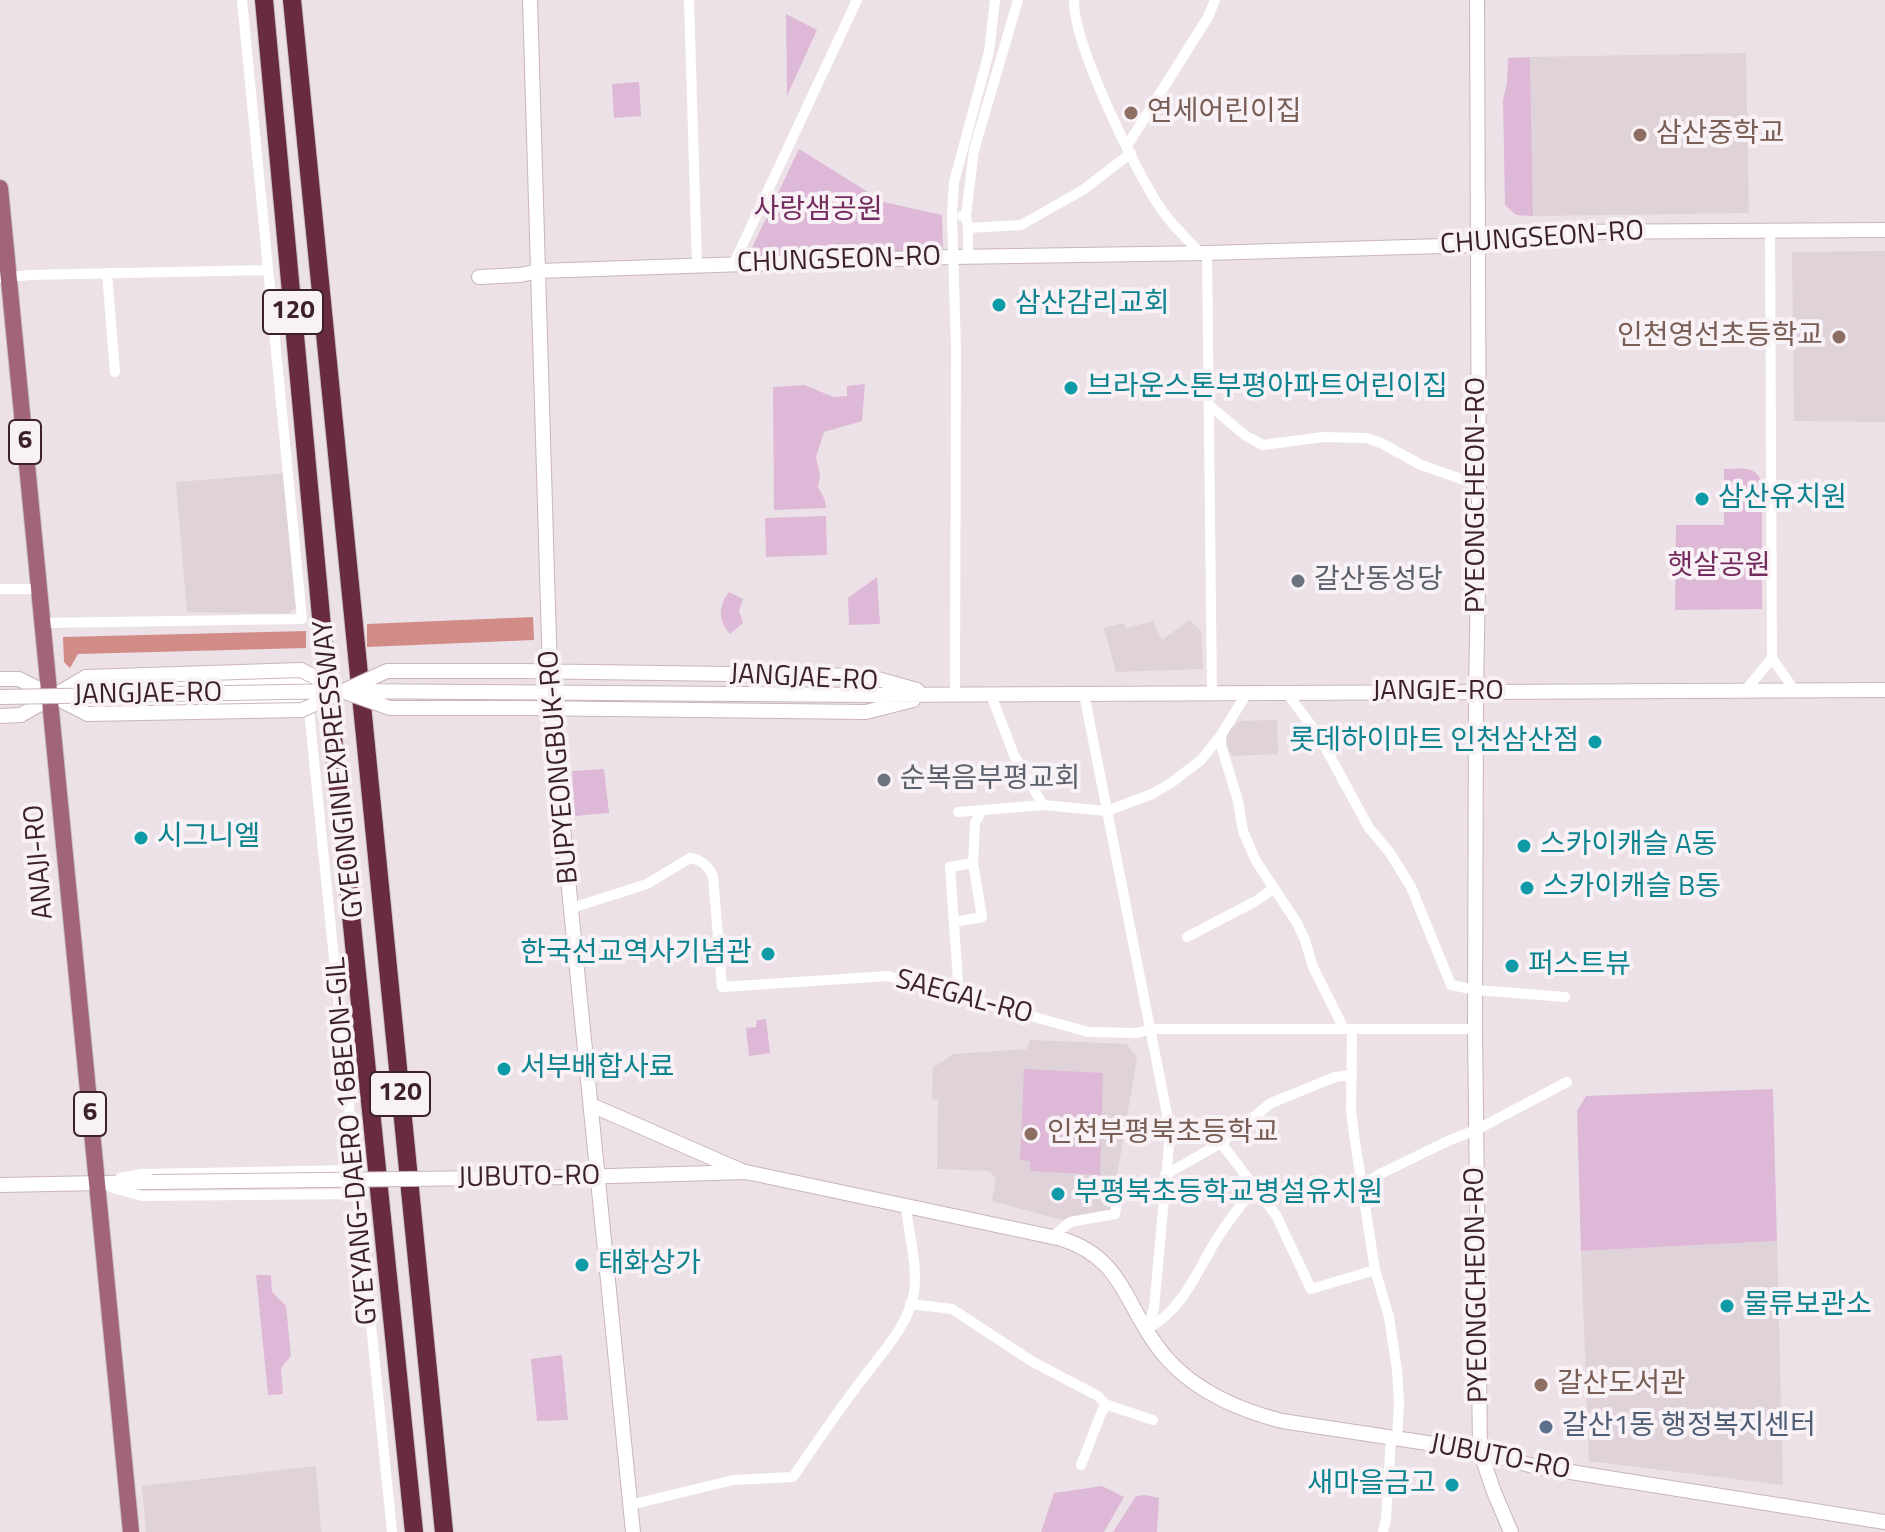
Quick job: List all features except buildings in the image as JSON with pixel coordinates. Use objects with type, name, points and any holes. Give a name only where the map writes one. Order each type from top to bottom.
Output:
[{"type":"highway","name":"GYEONGIN EXPRESSWAY","points":[[264,0],[325,660],[414,1532]]},
{"type":"highway","name":"GYEONGIN EXPRESSWAY","points":[[292,0],[444,1532]]},
{"type":"main road","name":"BUPYEONGBUK-RO","points":[[530,0],[551,708],[633,1532]]},
{"type":"main road","name":"PYEONGCHEON-RO","points":[[1477,0],[1479,485],[1475,1029],[1480,1451],[1510,1531]]},
{"type":"main road","name":"ANAJI-RO","points":[[0,188],[4,278],[40,589],[131,1532]]},
{"type":"main road","name":"CHUNGSEON-RO","points":[[479,277],[539,271],[968,256],[1477,245],[1558,232],[1885,230]]},
{"type":"main road","name":"JANGJAE-RO","points":[[0,716],[21,715],[86,677],[301,670],[342,691],[390,708],[866,712],[933,695]]},
{"type":"main road","name":"JANGJAE-RO","points":[[0,679],[19,679],[88,714],[302,710],[387,671],[867,676],[933,695]]},
{"type":"main road","name":"JANGJE-RO","points":[[872,695],[1885,690]]},
{"type":"main road","name":"JANGJAE-RO","points":[[0,697],[342,691],[872,695]]},
{"type":"main road","points":[[591,1105],[746,1172]]},
{"type":"main road","name":"JUBUTO-RO","points":[[0,1185],[598,1177],[746,1172],[1079,1244],[1104,1261],[1128,1294],[1156,1346],[1186,1375],[1224,1401],[1250,1413],[1282,1421],[1480,1451],[1533,1466],[1885,1522]]},
{"type":"street","points":[[43,623],[302,619],[242,0]]},
{"type":"street","points":[[689,0],[697,265]]},
{"type":"street","points":[[733,265],[857,0]]},
{"type":"street","points":[[955,695],[956,348],[952,215],[954,182],[989,52],[995,0]]},
{"type":"street","points":[[968,256],[967,222],[974,150],[1018,0]]},
{"type":"street","points":[[1074,0],[1082,45],[1129,149],[1160,207],[1203,253],[1209,405],[1212,694]]},
{"type":"street","points":[[952,215],[967,222],[1021,225],[1083,190],[1129,149],[1208,17],[1215,0]]},
{"type":"street","points":[[1770,231],[1772,658],[1795,691]]},
{"type":"street","points":[[4,278],[268,270]]},
{"type":"street","points":[[107,273],[115,372]]},
{"type":"street","points":[[1209,405],[1246,436],[1263,445],[1323,437],[1367,438],[1421,465],[1479,485]]},
{"type":"street","points":[[0,589],[40,589]]},
{"type":"street","points":[[1745,691],[1772,658]]},
{"type":"street","points":[[306,681],[308,701],[86,704],[50,696],[86,687],[306,681]]},
{"type":"street","points":[[958,812],[1043,805],[1107,811],[1152,794],[1201,760],[1247,693]]},
{"type":"street","points":[[1287,693],[1319,736],[1369,828],[1390,853],[1411,887],[1451,985],[1565,997]]},
{"type":"street","points":[[1084,694],[1170,1134],[1154,1308],[1147,1329]]},
{"type":"street","points":[[991,695],[1014,755],[1043,805]]},
{"type":"street","name":"GYEYANG-DAERO 16BEON-GIL","points":[[308,701],[392,1532]]},
{"type":"street","points":[[1221,735],[1243,831],[1256,861],[1305,940],[1318,979],[1348,1029],[1351,1110],[1361,1187],[1397,1370],[1399,1403],[1383,1532]]},
{"type":"street","points":[[960,921],[982,917],[973,863],[975,823],[982,810]]},
{"type":"street","name":"SAEGAL-RO","points":[[572,908],[647,884],[683,860],[699,859],[713,876],[722,987],[888,976],[1088,1032],[1137,1033],[1151,1029],[1475,1029]]},
{"type":"street","points":[[959,995],[950,867],[973,863]]},
{"type":"street","points":[[1187,937],[1256,901],[1274,888]]},
{"type":"street","points":[[1052,1237],[1070,1222],[1115,1214],[1118,1195],[1136,1184],[1165,1179],[1221,1143],[1271,1103],[1335,1077],[1352,1075]]},
{"type":"street","name":"PYEONGCHEON-RO","points":[[1361,1187],[1380,1174],[1476,1130],[1567,1082]]},
{"type":"street","points":[[1221,1143],[1276,1215],[1311,1289],[1375,1270]]},
{"type":"street","points":[[334,1170],[344,1181],[335,1194]]},
{"type":"street","points":[[97,1183],[141,1174],[357,1170]]},
{"type":"street","points":[[97,1183],[142,1196],[357,1194]]},
{"type":"street","points":[[1147,1329],[1166,1319],[1194,1283],[1217,1238],[1256,1188]]},
{"type":"street","points":[[630,1505],[733,1480],[793,1477],[893,1341],[910,1304],[915,1280],[906,1208]]},
{"type":"street","points":[[910,1304],[952,1309],[1033,1362],[1098,1396],[1107,1405],[1153,1420]]},
{"type":"street","points":[[1081,1465],[1107,1405]]},
{"type":"street","points":[[1386,1519],[1392,1532]]},
{"type":"shaded area","name":"삼산중학교","points":[[1746,53],[1749,213],[1533,216],[1530,57]]},
{"type":"shaded area","name":"인천영선초등학교","points":[[1885,251],[1885,422],[1794,421],[1792,252]]},
{"type":"shaded area","points":[[287,473],[296,608],[287,614],[187,612],[176,482]]},
{"type":"shaded area","points":[[533,617],[534,640],[367,647],[367,624]]},
{"type":"shaded area","points":[[1190,620],[1201,631],[1203,669],[1116,672],[1104,628],[1124,623],[1126,628],[1153,621],[1162,640]]},
{"type":"shaded area","points":[[306,631],[306,648],[78,654],[70,668],[64,662],[63,637]]},
{"type":"shaded area","points":[[1277,720],[1278,754],[1234,756],[1229,751],[1226,742],[1228,731],[1240,721]]},
{"type":"shaded area","name":"인천부평북초등학교","points":[[1030,1040],[1127,1044],[1137,1058],[1111,1211],[1062,1220],[992,1201],[996,1179],[990,1171],[937,1169],[938,1100],[932,1099],[933,1068],[953,1054],[1027,1049]]},
{"type":"shaded area","points":[[1777,1241],[1783,1485],[1589,1461],[1581,1251]]},
{"type":"shaded area","points":[[316,1466],[321,1532],[146,1532],[142,1486]]},
{"type":"green space","points":[[786,14],[817,30],[787,96]]},
{"type":"green space","points":[[1530,57],[1533,216],[1516,215],[1505,205],[1503,100],[1508,58]]},
{"type":"green space","points":[[639,82],[641,116],[614,118],[612,84]]},
{"type":"green space","name":"사랑샘공원","points":[[799,149],[884,202],[942,215],[943,250],[748,256]]},
{"type":"green space","points":[[865,384],[862,421],[824,432],[816,457],[820,475],[818,487],[826,508],[774,510],[773,387],[805,385],[833,397],[847,396],[847,386]]},
{"type":"green space","name":"햇살공원","points":[[1724,469],[1752,471],[1762,483],[1762,609],[1675,610],[1676,525],[1724,525]]},
{"type":"green space","points":[[826,516],[827,555],[766,557],[765,518]]},
{"type":"green space","points":[[877,577],[880,624],[849,625],[848,598]]},
{"type":"green space","points":[[729,592],[743,599],[739,611],[743,623],[730,634],[723,624],[721,613]]},
{"type":"green space","points":[[604,769],[609,813],[575,816],[572,771]]},
{"type":"green space","points":[[766,1019],[770,1053],[749,1056],[746,1028],[756,1027],[757,1020]]},
{"type":"green space","points":[[1024,1069],[1103,1073],[1100,1175],[1030,1171],[1030,1161],[1020,1160]]},
{"type":"green space","points":[[1773,1089],[1777,1241],[1581,1251],[1577,1111],[1586,1096]]},
{"type":"green space","points":[[256,1275],[271,1275],[272,1292],[286,1306],[291,1356],[281,1368],[283,1394],[268,1395]]},
{"type":"green space","points":[[562,1355],[568,1420],[537,1421],[531,1359]]},
{"type":"green space","points":[[1102,1486],[1124,1497],[1104,1532],[1041,1532],[1054,1493]]},
{"type":"green space","points":[[1136,1496],[1159,1498],[1157,1532],[1113,1532]]},
{"type":"place","name":"연세어린이집","points":[[1131,113]]},
{"type":"place","name":"삼산중학교","points":[[1640,135]]},
{"type":"place","name":"삼산감리교회","points":[[999,305]]},
{"type":"place","name":"인천영선초등학교","points":[[1839,337]]},
{"type":"place","name":"브라운스톤부평아파트어린이집","points":[[1071,388]]},
{"type":"place","name":"삼산유치원","points":[[1702,499]]},
{"type":"place","name":"갈산동성당","points":[[1298,581]]},
{"type":"place","name":"롯데하이마트 인천삼산점","points":[[1595,742]]},
{"type":"place","name":"순복음부평교회","points":[[884,780]]},
{"type":"place","name":"시그니엘","points":[[141,838]]},
{"type":"place","name":"스카이캐슬 A동","points":[[1524,846]]},
{"type":"place","name":"스카이캐슬 B동","points":[[1527,888]]},
{"type":"place","name":"한국선교역사기념관","points":[[768,954]]},
{"type":"place","name":"퍼스트뷰","points":[[1512,966]]},
{"type":"place","name":"서부배합사료","points":[[504,1069]]},
{"type":"place","name":"인천부평북초등학교","points":[[1031,1134]]},
{"type":"place","name":"부평북초등학교병설유치원","points":[[1058,1194]]},
{"type":"place","name":"태화상가","points":[[582,1265]]},
{"type":"place","name":"물류보관소","points":[[1727,1306]]},
{"type":"place","name":"갈산도서관","points":[[1541,1385]]},
{"type":"place","name":"갈산1동 행정복지센터","points":[[1546,1427]]},
{"type":"place","name":"새마을금고","points":[[1452,1485]]}]
